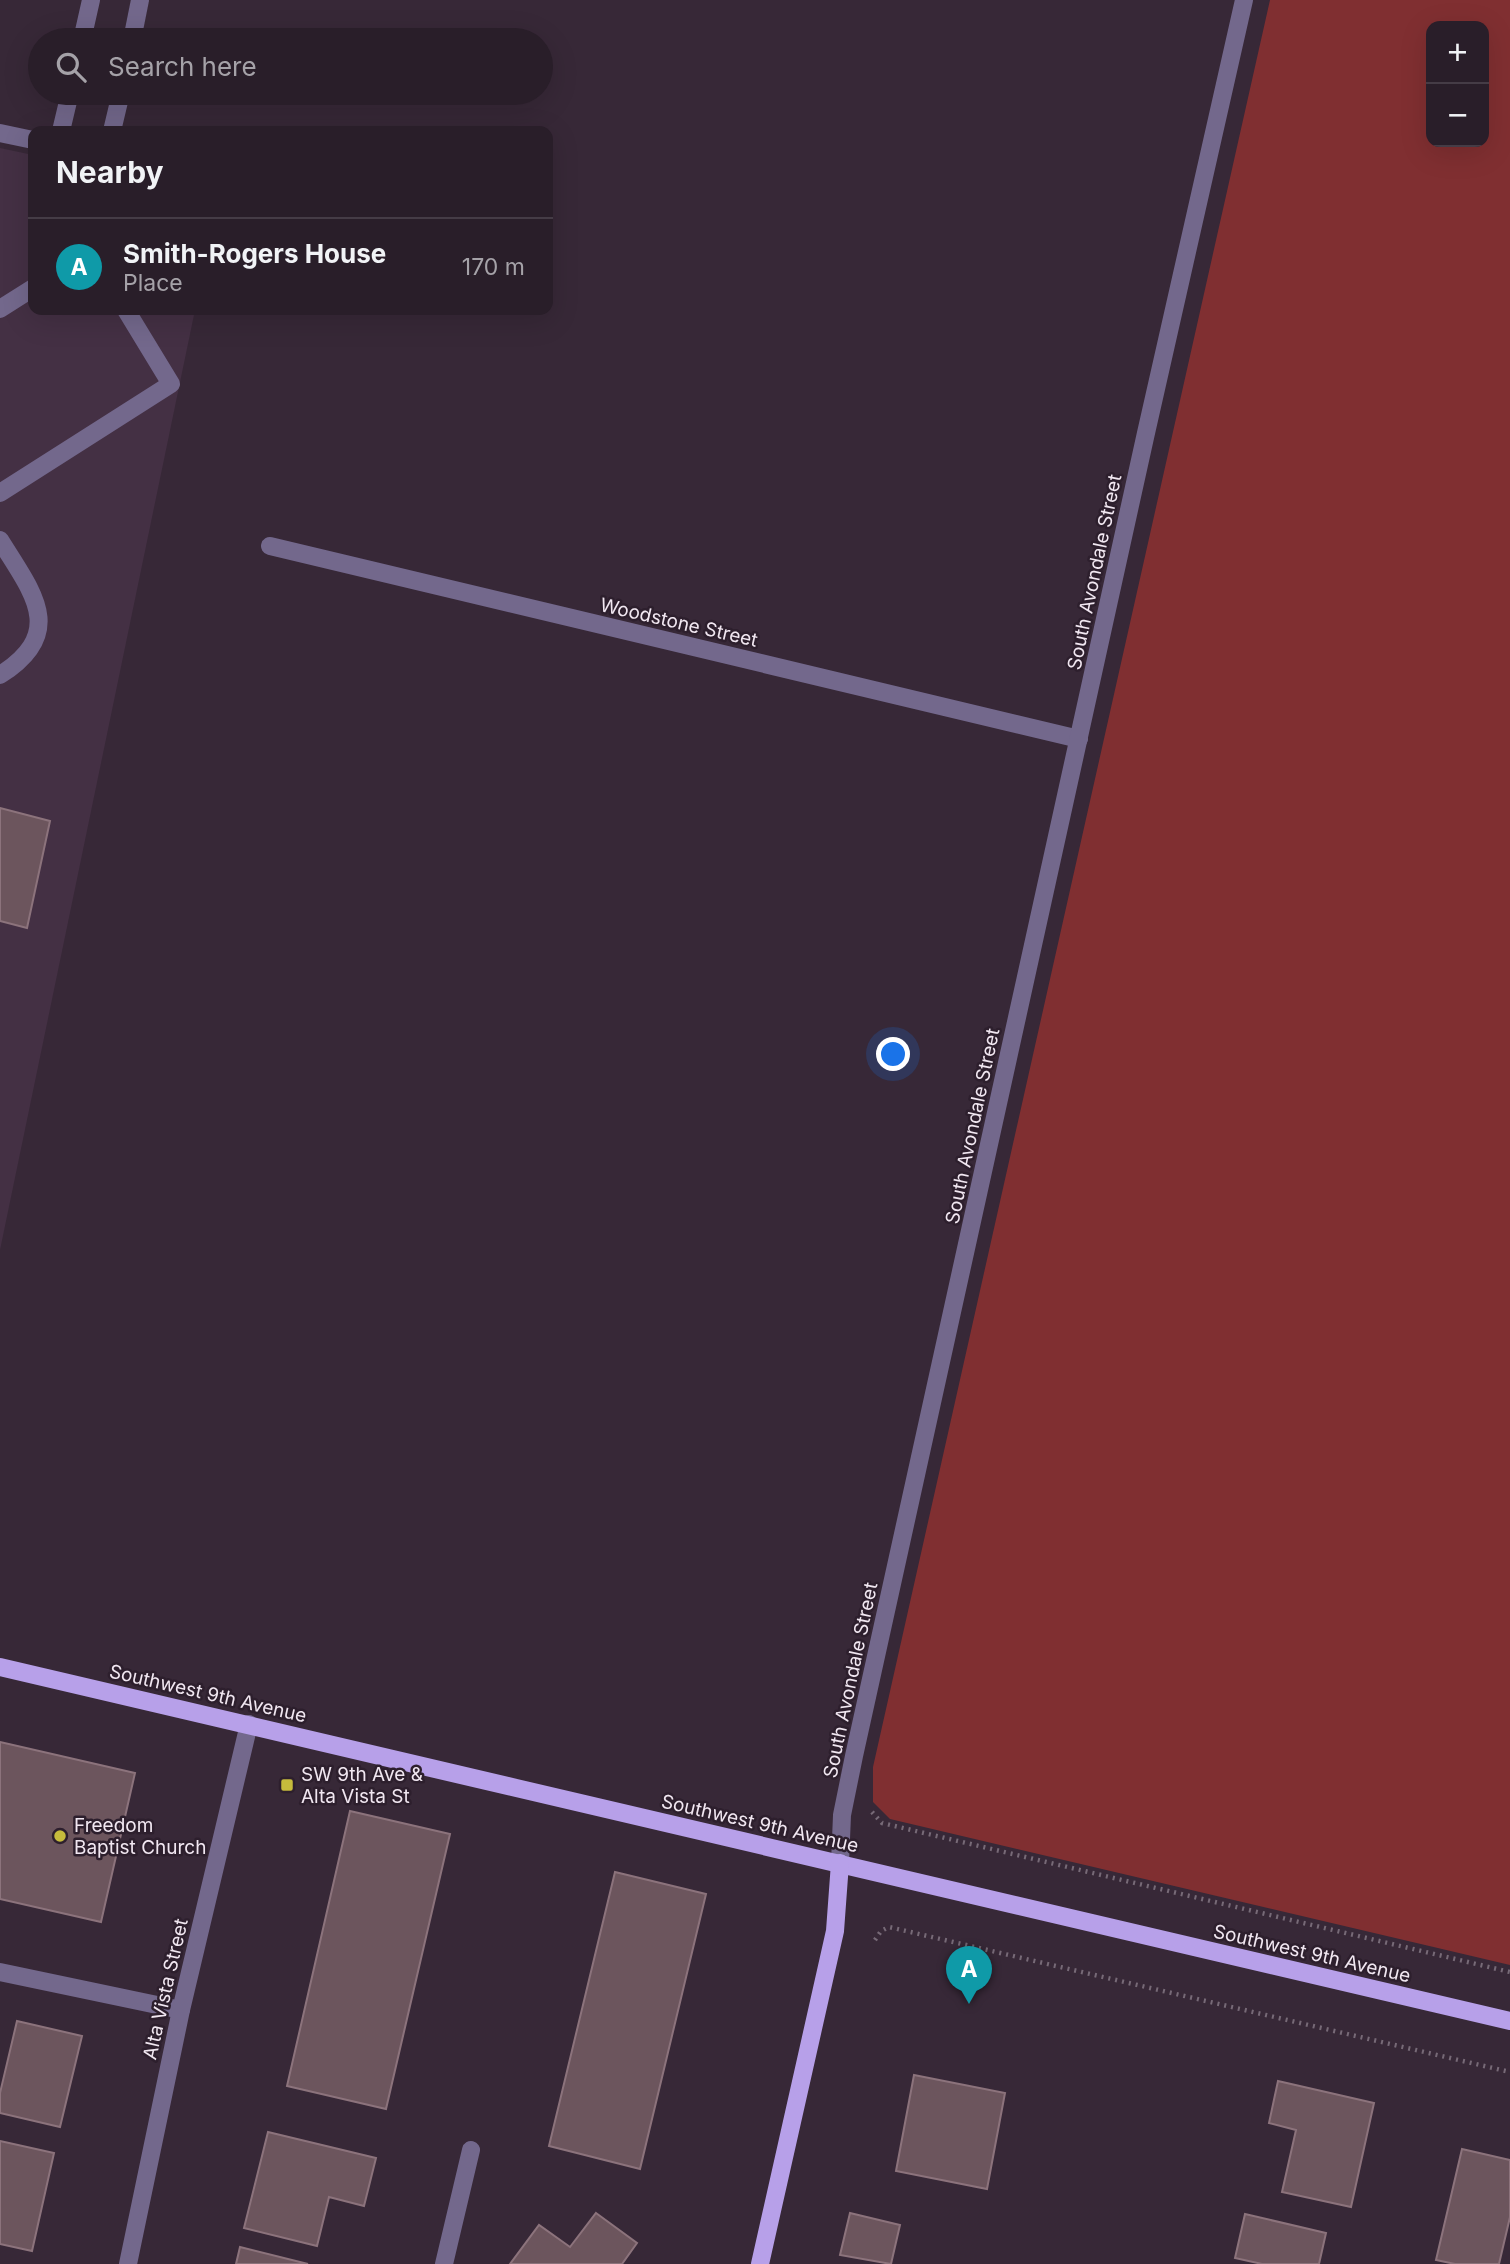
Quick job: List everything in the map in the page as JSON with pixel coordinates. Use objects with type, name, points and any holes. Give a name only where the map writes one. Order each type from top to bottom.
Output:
[{"type":"main road","name":"Southwest 9th Avenue","points":[[0,1667],[1510,2021]]},
{"type":"main road","name":"South Avondale Street","points":[[760,2264],[837,1923],[840,1863]]},
{"type":"street","points":[[85,28],[91,0]]},
{"type":"street","points":[[134,28],[140,0]]},
{"type":"street","name":"South Avondale Street","points":[[840,1863],[842,1815],[847,1791],[1244,0]]},
{"type":"street","points":[[62,126],[66,105]]},
{"type":"street","points":[[114,126],[118,105]]},
{"type":"street","points":[[0,133],[28,139]]},
{"type":"street","points":[[0,309],[28,291]]},
{"type":"street","points":[[0,493],[172,384],[129,315]]},
{"type":"street","points":[[0,540],[34,596],[40,613],[34,645],[20,662],[0,675]]},
{"type":"street","name":"Woodstone Street","points":[[270,546],[1079,739]]},
{"type":"street","name":"Alta Vista Street","points":[[128,2264],[181,2010],[249,1724]]},
{"type":"street","points":[[0,1972],[181,2010]]},
{"type":"street","points":[[444,2264],[471,2150]]},
{"type":"path","points":[[868,1807],[882,1823],[1510,1972]]},
{"type":"path","points":[[875,1940],[881,1931],[889,1927],[912,1931],[1510,2072]]},
{"type":"shaded area","points":[[1270,0],[1510,0],[1510,1965],[890,1819],[873,1802],[873,1767]]},
{"type":"shaded area","points":[[0,148],[28,154],[28,315],[194,315],[0,1250]]},
{"type":"building","points":[[0,808],[50,821],[27,928],[0,921]]},
{"type":"building","name":"Freedom Baptist Church","points":[[0,1742],[135,1773],[101,1922],[0,1899]]},
{"type":"building","points":[[350,1811],[450,1834],[386,2109],[287,2086]]},
{"type":"building","points":[[615,1872],[706,1894],[640,2169],[549,2146]]},
{"type":"building","points":[[17,2021],[82,2036],[60,2127],[0,2113],[0,2093]]},
{"type":"building","points":[[914,2075],[1005,2093],[987,2189],[896,2171]]},
{"type":"building","points":[[1278,2081],[1374,2103],[1351,2207],[1282,2192],[1296,2130],[1269,2123]]},
{"type":"building","points":[[268,2132],[376,2158],[364,2206],[329,2197],[317,2246],[244,2228]]},
{"type":"building","points":[[0,2141],[54,2153],[32,2251],[0,2244]]},
{"type":"building","points":[[1462,2149],[1510,2160],[1510,2217],[1499,2264],[1455,2264],[1436,2260]]},
{"type":"building","points":[[596,2213],[637,2243],[622,2264],[510,2264],[539,2225],[570,2247]]},
{"type":"building","points":[[850,2213],[900,2225],[891,2264],[840,2255]]},
{"type":"building","points":[[1245,2214],[1326,2233],[1319,2264],[1262,2264],[1235,2258]]},
{"type":"building","points":[[240,2247],[308,2264],[236,2264]]},
{"type":"place","name":"SW 9th Ave & Alta Vista St","points":[[287,1785]]},
{"type":"place","name":"Freedom Baptist Church","points":[[60,1836]]},
{"type":"place","name":"Smith-Rogers House","points":[[969,2004]]}]
